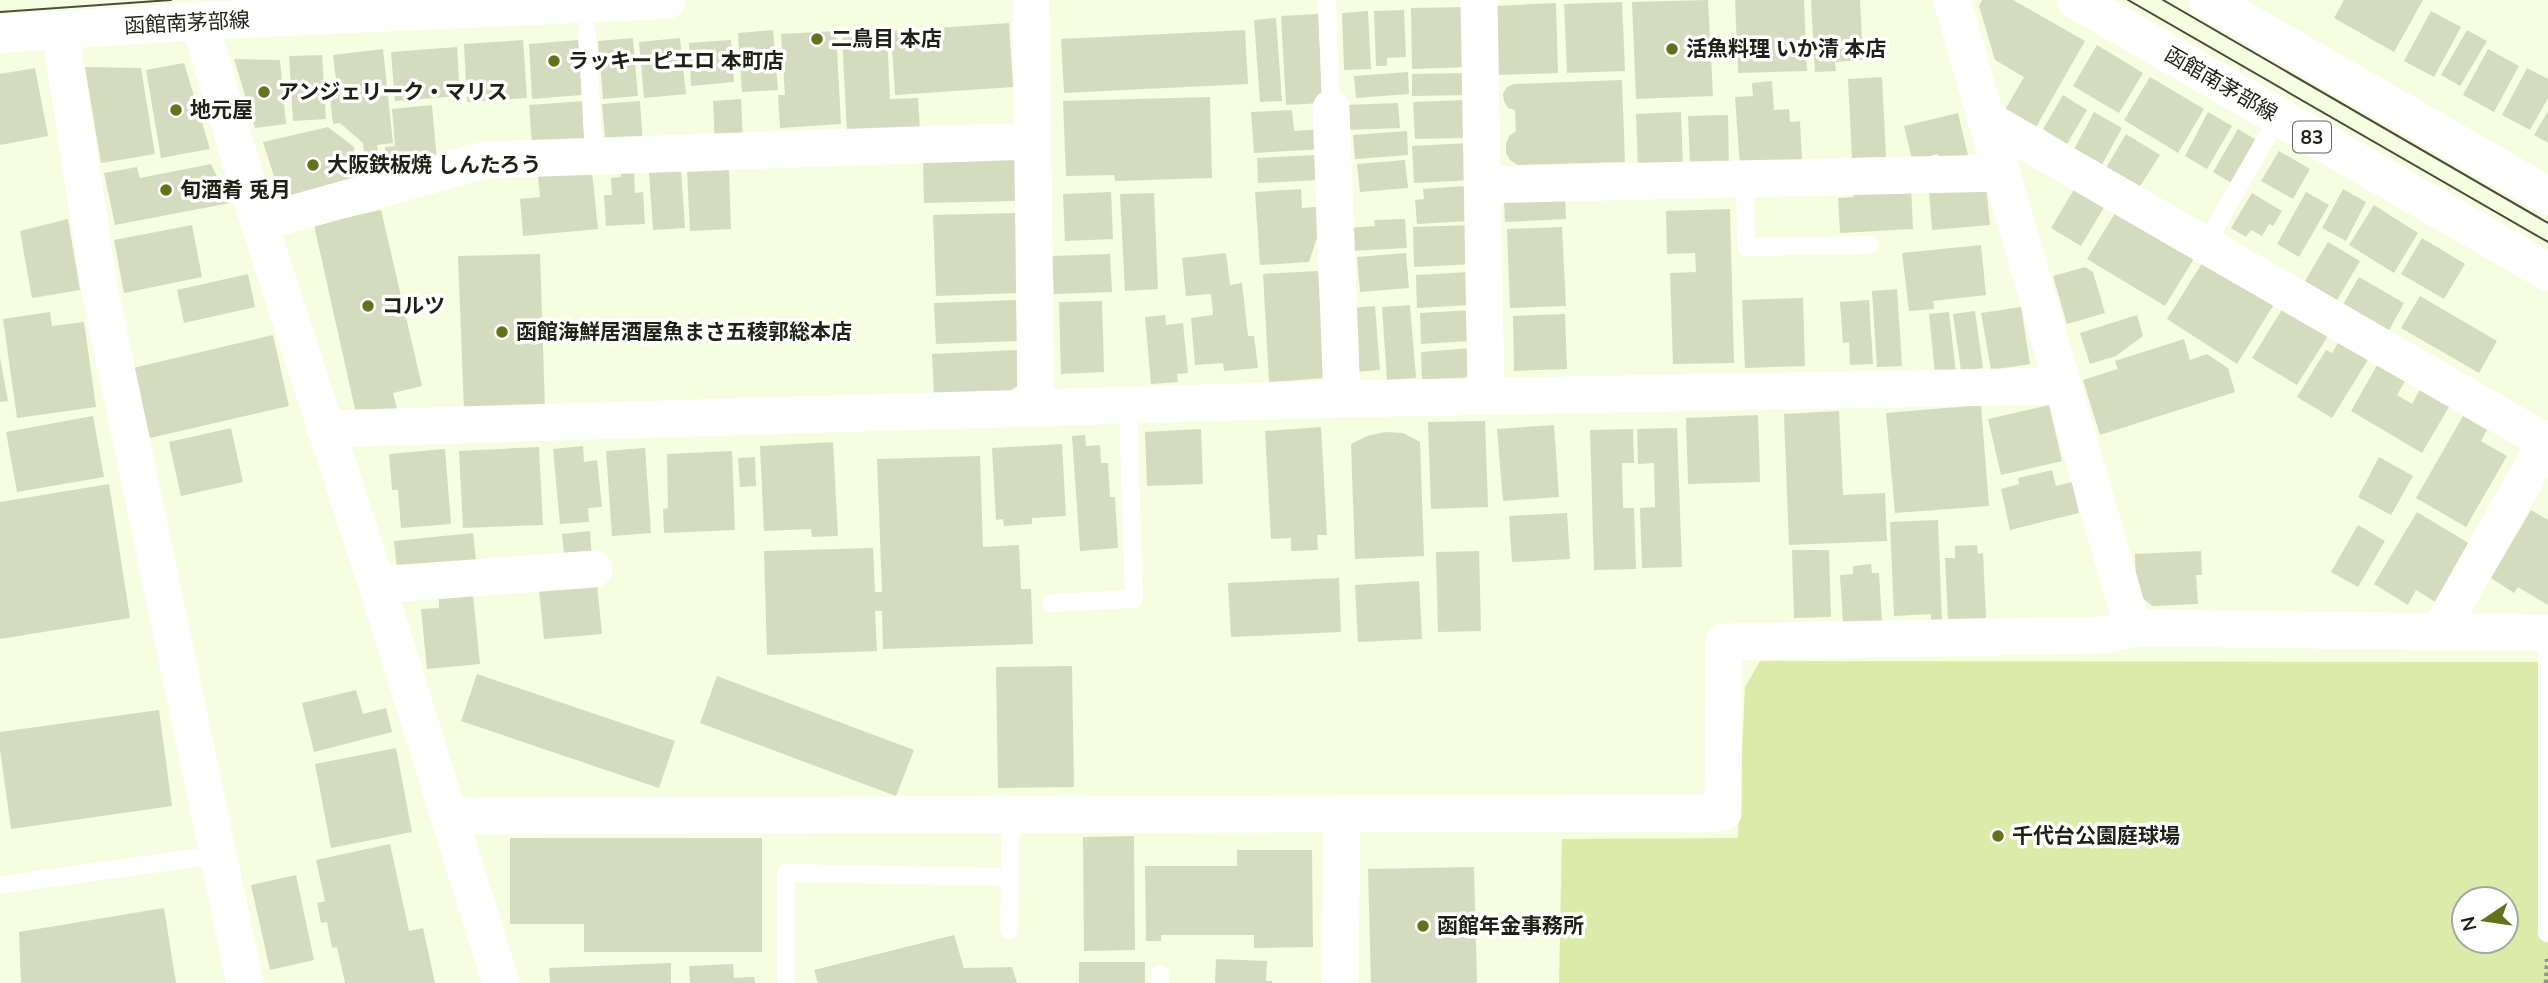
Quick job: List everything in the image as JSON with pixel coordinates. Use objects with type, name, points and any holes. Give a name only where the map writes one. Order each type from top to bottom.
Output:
[{"type":"main road","name":"函館南茅部線","points":[[0,34],[199,21],[667,0]]},
{"type":"main road","name":"函館南茅部線","points":[[2076,0],[2548,272]]},
{"type":"main road","points":[[2208,0],[2548,196]]},
{"type":"street","points":[[1031,0],[1036,408]]},
{"type":"street","points":[[1479,0],[1486,397]]},
{"type":"street","points":[[1952,0],[2133,629]]},
{"type":"street","points":[[199,21],[259,223],[377,585],[501,983]]},
{"type":"street","points":[[60,30],[100,291],[245,983]]},
{"type":"street","points":[[1331,108],[1342,399]]},
{"type":"street","points":[[1984,118],[2547,441],[2439,632]]},
{"type":"street","points":[[259,223],[485,160],[1031,141]]},
{"type":"street","points":[[1483,185],[2001,173]]},
{"type":"street","points":[[326,429],[1342,399],[2063,386]]},
{"type":"street","points":[[377,585],[594,569]]},
{"type":"street","points":[[449,816],[1723,813],[1724,642],[2103,635],[2133,629],[2548,633]]},
{"type":"street","points":[[1340,983],[1342,813]]},
{"type":"lane","points":[[1327,0],[1331,108]]},
{"type":"lane","points":[[587,30],[594,156]]},
{"type":"lane","points":[[2205,245],[2268,135]]},
{"type":"lane","points":[[1745,178],[1746,247],[1870,245]]},
{"type":"lane","points":[[1051,603],[1134,599],[1128,406]]},
{"type":"lane","points":[[2547,933],[2548,633]]},
{"type":"lane","points":[[1009,930],[1011,814]]},
{"type":"lane","points":[[0,886],[217,855]]},
{"type":"lane","points":[[786,983],[786,873],[1010,877]]},
{"type":"green space","points":[[1760,661],[2548,662],[2548,983],[1559,983],[1562,839],[1738,838],[1745,687]]},
{"type":"building","name":"活魚料理 いか清 本店","points":[[1708,0],[1713,96],[1636,99],[1632,2]]},
{"type":"building","points":[[1735,0],[1804,0],[1807,71],[1738,73]]},
{"type":"building","points":[[1811,0],[1860,0],[1863,60],[1835,62],[1836,71],[1815,72]]},
{"type":"building","points":[[1982,0],[2013,0],[2085,41],[2036,127],[2005,110],[2024,77],[1995,60],[1979,6]]},
{"type":"building","points":[[2344,0],[2423,0],[2394,52],[2334,18]]},
{"type":"building","points":[[1622,2],[1625,71],[1567,73],[1564,4]]},
{"type":"building","points":[[1556,3],[1558,73],[1498,75],[1496,6]]},
{"type":"building","points":[[1469,7],[1470,67],[1412,69],[1411,8]]},
{"type":"building","points":[[1404,10],[1406,57],[1387,58],[1387,66],[1376,66],[1374,11]]},
{"type":"building","points":[[1368,11],[1371,69],[1344,70],[1342,13]]},
{"type":"building","points":[[2431,11],[2461,27],[2434,77],[2404,61]]},
{"type":"building","points":[[1318,14],[1323,103],[1286,105],[1281,16]]},
{"type":"building","points":[[1276,18],[1282,101],[1260,102],[1254,20]]},
{"type":"building","points":[[1009,23],[1013,87],[895,95],[891,31]]},
{"type":"building","points":[[773,30],[778,90],[742,92],[738,33]]},
{"type":"building","points":[[1245,30],[1248,84],[1064,93],[1061,39]]},
{"type":"building","points":[[2467,30],[2487,41],[2460,86],[2441,75]]},
{"type":"building","points":[[836,31],[841,124],[780,128],[778,95],[785,95],[781,34]]},
{"type":"building","points":[[887,33],[890,99],[918,98],[920,131],[847,134],[842,35]]},
{"type":"building","points":[[633,38],[638,96],[603,99],[598,41]]},
{"type":"building","points":[[680,38],[686,94],[644,98],[639,42]]},
{"type":"building","points":[[523,40],[527,98],[467,102],[464,44]]},
{"type":"building","points":[[578,40],[582,95],[532,99],[529,44]]},
{"type":"building","points":[[731,40],[734,82],[691,86],[689,43]]},
{"type":"building","points":[[2097,45],[2143,73],[2119,113],[2073,86]]},
{"type":"building","points":[[457,47],[460,96],[395,101],[391,52]]},
{"type":"building","points":[[383,49],[393,143],[377,145],[381,179],[367,180],[363,143],[340,123],[333,124],[330,99],[338,98],[333,55]]},
{"type":"building","points":[[2488,49],[2519,66],[2494,112],[2463,95]]},
{"type":"building","points":[[322,55],[326,119],[293,121],[289,56]]},
{"type":"building","name":"アンジェリーク・マリス","points":[[234,59],[280,60],[286,124],[255,128]]},
{"type":"building","name":"地元屋","points":[[184,63],[210,149],[161,158],[146,70]]},
{"type":"building","points":[[85,67],[141,68],[155,154],[101,163]]},
{"type":"building","points":[[35,68],[48,136],[0,145],[0,74]]},
{"type":"building","points":[[2527,68],[2548,79],[2548,98],[2530,130],[2502,115]]},
{"type":"building","points":[[1408,72],[1409,94],[1356,98],[1354,76]]},
{"type":"building","points":[[1469,73],[1469,95],[1412,96],[1412,74]]},
{"type":"building","points":[[1882,77],[1886,157],[1852,158],[1848,79]]},
{"type":"building","points":[[2150,77],[2204,109],[2178,153],[2124,120]]},
{"type":"building","points":[[1622,80],[1625,162],[1518,165],[1510,160],[1506,153],[1506,144],[1509,136],[1516,131],[1515,110],[1508,108],[1504,101],[1503,94],[1507,87],[1514,84]]},
{"type":"building","points":[[1772,81],[1774,110],[1789,109],[1790,122],[1800,121],[1802,162],[1740,167],[1735,97],[1753,96],[1752,83]]},
{"type":"building","points":[[2063,95],[2087,110],[2067,144],[2043,129]]},
{"type":"building","points":[[1210,97],[1212,178],[1115,181],[1114,175],[1066,176],[1063,101]]},
{"type":"building","points":[[741,99],[743,141],[715,143],[713,101]]},
{"type":"building","points":[[1464,100],[1465,138],[1415,139],[1413,102]]},
{"type":"building","points":[[583,101],[586,141],[532,145],[529,105]]},
{"type":"building","points":[[640,101],[643,146],[606,149],[602,104]]},
{"type":"building","points":[[1398,103],[1400,128],[1345,130],[1344,105]]},
{"type":"building","points":[[432,105],[437,163],[388,179],[385,147],[395,146],[392,109]]},
{"type":"building","points":[[1292,110],[1294,131],[1323,129],[1324,149],[1254,153],[1251,112]]},
{"type":"building","points":[[2548,111],[2548,143],[2534,135]]},
{"type":"building","points":[[1681,112],[1683,169],[1638,170],[1636,114]]},
{"type":"building","points":[[2094,112],[2122,128],[2100,168],[2072,153]]},
{"type":"building","points":[[2208,112],[2232,126],[2207,169],[2185,156]]},
{"type":"building","points":[[1958,113],[1968,155],[1940,162],[1938,154],[1912,160],[1904,126]]},
{"type":"building","points":[[1728,115],[1729,163],[1690,164],[1688,116]]},
{"type":"building","name":"大阪鉄板焼 しんたろう","points":[[328,127],[354,147],[355,183],[282,201],[263,142]]},
{"type":"building","points":[[2238,129],[2258,141],[2233,184],[2213,172]]},
{"type":"building","points":[[1407,131],[1408,155],[1355,159],[1353,135]]},
{"type":"building","points":[[2126,134],[2160,155],[2139,188],[2106,168]]},
{"type":"building","points":[[1470,143],[1472,180],[1414,183],[1412,146]]},
{"type":"building","points":[[2279,151],[2310,169],[2293,199],[2261,181]]},
{"type":"building","points":[[1317,155],[1318,180],[1258,183],[1257,158]]},
{"type":"building","points":[[1017,157],[1017,201],[924,203],[923,159]]},
{"type":"building","points":[[1405,160],[1408,188],[1360,192],[1357,164]]},
{"type":"building","name":"旬酒肴 兎月","points":[[211,164],[230,203],[115,225],[104,173],[137,167],[140,178]]},
{"type":"building","points":[[634,170],[635,193],[643,192],[645,224],[606,226],[604,195],[612,195],[611,178],[621,177],[621,172]]},
{"type":"building","points":[[681,170],[685,228],[653,230],[649,172]]},
{"type":"building","points":[[729,170],[731,229],[690,231],[687,172]]},
{"type":"building","points":[[592,171],[598,229],[523,236],[520,199],[540,197],[538,176]]},
{"type":"building","points":[[1466,186],[1469,221],[1417,224],[1415,200],[1424,199],[1423,189]]},
{"type":"building","points":[[1911,186],[1913,229],[1840,233],[1838,198],[1854,197],[1853,189]]},
{"type":"building","points":[[1986,186],[1990,225],[1932,230],[1929,191]]},
{"type":"building","points":[[2076,186],[2106,204],[2081,246],[2051,228]]},
{"type":"building","points":[[1301,189],[1302,208],[1316,207],[1317,238],[1309,262],[1260,265],[1255,192]]},
{"type":"building","points":[[2343,189],[2366,202],[2346,241],[2322,228]]},
{"type":"building","points":[[1111,192],[1113,239],[1065,241],[1063,194]]},
{"type":"building","points":[[2306,192],[2329,205],[2299,257],[2277,244]]},
{"type":"building","points":[[1154,193],[1158,289],[1125,291],[1120,194]]},
{"type":"building","points":[[2252,193],[2282,211],[2273,226],[2269,224],[2262,236],[2251,230],[2246,237],[2231,228]]},
{"type":"building","points":[[1565,197],[1566,219],[1505,222],[1504,200]]},
{"type":"building","points":[[2374,205],[2418,233],[2394,273],[2349,245]]},
{"type":"building","points":[[1730,209],[1734,363],[1673,364],[1670,273],[1696,272],[1695,253],[1667,254],[1666,211]]},
{"type":"building","name":"コルツ","points":[[381,210],[422,386],[393,393],[397,409],[357,418],[314,225]]},
{"type":"building","points":[[2117,210],[2195,257],[2165,306],[2087,259]]},
{"type":"building","points":[[1016,213],[1019,293],[936,296],[933,215]]},
{"type":"building","points":[[68,219],[80,290],[32,298],[20,231]]},
{"type":"building","points":[[1405,219],[1407,248],[1350,251],[1349,228],[1375,226],[1374,220]]},
{"type":"building","points":[[192,225],[202,277],[124,293],[114,240]]},
{"type":"building","points":[[1473,225],[1474,264],[1414,267],[1413,227]]},
{"type":"building","points":[[1562,227],[1566,306],[1510,308],[1507,229]]},
{"type":"building","points":[[2422,238],[2465,264],[2444,299],[2401,274]]},
{"type":"building","points":[[2328,242],[2360,261],[2337,300],[2305,281]]},
{"type":"building","points":[[1981,245],[1986,295],[1933,301],[1934,309],[1909,311],[1902,253]]},
{"type":"building","points":[[1226,253],[1230,285],[1242,283],[1248,336],[1254,336],[1258,368],[1224,371],[1223,363],[1195,365],[1191,318],[1213,315],[1211,294],[1186,296],[1182,258]]},
{"type":"building","points":[[1406,253],[1409,288],[1360,292],[1357,257]]},
{"type":"building","name":"函館海鮮居酒屋魚まさ五稜郭総本店","points":[[540,254],[545,409],[464,411],[458,256]]},
{"type":"building","points":[[1110,254],[1112,292],[1054,294],[1052,256]]},
{"type":"building","points":[[2206,257],[2276,301],[2237,364],[2167,319]]},
{"type":"building","points":[[2085,267],[2093,272],[2105,313],[2067,324],[2053,276]]},
{"type":"building","points":[[1318,271],[1325,378],[1269,382],[1263,274]]},
{"type":"building","points":[[1469,272],[1470,305],[1417,308],[1416,275]]},
{"type":"building","points":[[248,274],[255,307],[184,323],[177,290]]},
{"type":"building","points":[[2359,277],[2404,303],[2387,334],[2341,308]]},
{"type":"building","points":[[1897,289],[1902,366],[1877,367],[1872,291]]},
{"type":"building","points":[[2420,296],[2497,341],[2479,373],[2401,328]]},
{"type":"building","points":[[1803,298],[1805,366],[1745,368],[1742,300]]},
{"type":"building","points":[[1016,300],[1018,341],[936,344],[934,303]]},
{"type":"building","points":[[1869,300],[1873,364],[1850,365],[1849,342],[1843,343],[1840,302]]},
{"type":"building","points":[[1102,301],[1104,372],[1061,374],[1059,302]]},
{"type":"building","points":[[1410,305],[1416,378],[1387,380],[1382,307]]},
{"type":"building","points":[[1375,306],[1380,370],[1355,372],[1351,308]]},
{"type":"building","points":[[2021,307],[2030,364],[1991,370],[1981,313]]},
{"type":"building","points":[[2283,308],[2328,336],[2297,385],[2252,358]]},
{"type":"building","points":[[1471,310],[1472,341],[1421,344],[1420,313]]},
{"type":"building","points":[[1975,311],[1983,368],[1961,371],[1953,314]]},
{"type":"building","points":[[50,312],[52,326],[84,322],[96,407],[17,418],[3,319]]},
{"type":"building","points":[[1949,312],[1956,373],[1935,375],[1929,314]]},
{"type":"building","points":[[1565,314],[1567,369],[1514,371],[1513,316]]},
{"type":"building","points":[[1165,315],[1166,325],[1183,323],[1188,373],[1177,374],[1178,382],[1151,384],[1145,317]]},
{"type":"building","points":[[2137,315],[2143,336],[2116,356],[2090,364],[2080,333]]},
{"type":"building","points":[[273,335],[289,406],[150,438],[133,368]]},
{"type":"building","points":[[2184,339],[2190,360],[2207,354],[2228,368],[2235,392],[2100,435],[2083,380],[2118,369],[2115,361]]},
{"type":"building","points":[[2338,343],[2350,350],[2353,344],[2371,355],[2332,418],[2297,397],[2326,350],[2332,353]]},
{"type":"building","points":[[1471,348],[1473,377],[1422,380],[1421,352]]},
{"type":"building","points":[[1019,350],[1020,384],[1007,393],[934,396],[932,354]]},
{"type":"building","points":[[0,358],[8,401],[0,402]]},
{"type":"building","points":[[2379,362],[2407,378],[2397,395],[2412,404],[2421,388],[2450,405],[2422,453],[2351,411]]},
{"type":"building","points":[[1981,405],[1989,506],[1895,513],[1886,413]]},
{"type":"building","points":[[2049,405],[2062,461],[2001,475],[1988,419]]},
{"type":"building","points":[[1839,411],[1843,495],[1885,493],[1887,541],[1789,545],[1784,414]]},
{"type":"building","points":[[1758,415],[1760,482],[1688,484],[1686,418]]},
{"type":"building","points":[[93,416],[104,477],[17,492],[6,432]]},
{"type":"building","points":[[2463,416],[2487,430],[2481,441],[2507,456],[2466,527],[2416,498]]},
{"type":"building","points":[[1485,421],[1488,507],[1431,509],[1428,422]]},
{"type":"building","points":[[1554,425],[1559,497],[1503,501],[1497,429]]},
{"type":"building","points":[[1321,427],[1327,535],[1317,535],[1318,550],[1291,551],[1291,538],[1271,539],[1265,431]]},
{"type":"building","points":[[231,428],[243,482],[181,496],[169,442]]},
{"type":"building","points":[[1677,428],[1682,567],[1642,568],[1640,508],[1655,507],[1654,463],[1638,464],[1637,429]]},
{"type":"building","points":[[1201,429],[1203,484],[1147,486],[1145,432]]},
{"type":"building","points":[[1633,429],[1634,463],[1622,463],[1623,508],[1634,508],[1636,569],[1594,570],[1590,430]]},
{"type":"building","points":[[1385,432],[1403,433],[1420,442],[1424,556],[1355,559],[1351,444],[1367,436]]},
{"type":"building","points":[[1085,435],[1086,446],[1100,445],[1101,463],[1108,463],[1110,497],[1115,497],[1118,548],[1080,551],[1072,436]]},
{"type":"building","points":[[833,442],[838,536],[812,537],[811,529],[764,531],[760,446]]},
{"type":"building","points":[[1062,444],[1066,516],[1032,518],[1032,524],[1004,526],[1003,519],[996,520],[992,448]]},
{"type":"building","points":[[583,446],[584,462],[597,460],[602,507],[588,508],[589,522],[560,524],[553,449]]},
{"type":"building","points":[[539,447],[543,525],[463,528],[459,451]]},
{"type":"building","points":[[645,448],[651,533],[612,536],[606,451]]},
{"type":"building","points":[[445,449],[451,524],[401,528],[398,490],[392,490],[389,454]]},
{"type":"building","points":[[732,451],[735,530],[664,533],[663,509],[668,508],[667,454]]},
{"type":"building","points":[[980,456],[983,547],[1019,545],[1021,589],[1031,589],[1033,644],[883,649],[882,611],[875,611],[877,651],[767,655],[764,551],[873,548],[875,592],[882,592],[877,459]]},
{"type":"building","points":[[755,457],[756,486],[740,487],[738,458]]},
{"type":"building","points":[[2379,457],[2413,476],[2391,515],[2358,497]]},
{"type":"building","points":[[2052,470],[2056,486],[2072,482],[2079,513],[2010,530],[2001,489],[2019,484],[2018,478]]},
{"type":"building","points":[[109,484],[130,618],[0,639],[0,502]]},
{"type":"building","points":[[2531,510],[2548,520],[2548,605],[2518,587],[2514,593],[2491,578]]},
{"type":"building","points":[[2417,512],[2475,547],[2440,605],[2416,590],[2408,605],[2374,584]]},
{"type":"building","points":[[1567,513],[1570,559],[1512,562],[1509,516]]},
{"type":"building","points":[[1938,520],[1942,623],[1931,623],[1931,614],[1894,616],[1890,522]]},
{"type":"building","points":[[2358,525],[2385,541],[2358,587],[2331,572]]},
{"type":"building","points":[[590,531],[592,560],[565,563],[562,534]]},
{"type":"building","points":[[473,533],[477,570],[398,578],[394,541]]},
{"type":"building","points":[[1977,545],[1978,554],[1983,553],[1986,618],[1948,619],[1945,558],[1955,558],[1955,546]]},
{"type":"building","points":[[1792,550],[1829,550],[1831,617],[1794,618]]},
{"type":"building","points":[[1479,551],[1481,631],[1438,632],[1436,552]]},
{"type":"building","points":[[2201,551],[2202,575],[2196,575],[2198,604],[2152,606],[2136,592],[2135,554]]},
{"type":"building","points":[[1871,564],[1872,573],[1879,573],[1882,622],[1843,624],[1840,575],[1853,574],[1853,566]]},
{"type":"building","points":[[1339,578],[1341,632],[1231,637],[1228,583]]},
{"type":"building","points":[[1419,581],[1422,639],[1358,642],[1355,585]]},
{"type":"building","points":[[597,584],[602,634],[544,639],[539,590]]},
{"type":"building","points":[[473,595],[480,664],[427,669],[421,609],[439,608],[439,598]]},
{"type":"building","points":[[1072,666],[1074,787],[998,788],[996,667]]},
{"type":"building","points":[[477,674],[675,741],[659,788],[461,721]]},
{"type":"building","points":[[717,676],[914,750],[896,796],[700,723]]},
{"type":"building","points":[[356,690],[363,714],[386,708],[392,732],[314,752],[302,703]]},
{"type":"building","points":[[159,710],[172,806],[11,829],[0,732]]},
{"type":"building","points":[[396,748],[412,832],[331,848],[315,764]]},
{"type":"building","points":[[1134,836],[1135,950],[1084,951],[1083,837]]},
{"type":"building","points":[[510,838],[762,838],[762,952],[584,952],[584,924],[510,924]]},
{"type":"building","points":[[390,844],[409,931],[423,928],[435,983],[345,983],[337,947],[332,948],[327,922],[321,923],[317,903],[325,901],[316,860]]},
{"type":"building","points":[[1237,850],[1312,850],[1313,947],[1254,948],[1254,935],[1161,935],[1161,941],[1146,941],[1145,866],[1237,866]]},
{"type":"building","name":"函館年金事務所","points":[[1474,867],[1477,983],[1371,983],[1368,869]]},
{"type":"building","points":[[296,875],[314,960],[270,970],[251,885]]},
{"type":"building","points":[[164,908],[176,983],[21,983],[19,932]]},
{"type":"building","points":[[954,935],[964,968],[1012,967],[1017,983],[818,983],[814,970]]},
{"type":"building","points":[[1216,959],[1267,961],[1266,981],[1272,983],[1215,983]]},
{"type":"building","points":[[1079,962],[1145,962],[1145,983],[1079,983]]},
{"type":"building","points":[[671,963],[671,983],[550,983],[549,968]]},
{"type":"building","points":[[733,964],[734,978],[754,977],[755,983],[690,983],[689,966]]},
{"type":"tram line","points":[[0,12],[171,0]]},
{"type":"tram line","points":[[2128,0],[2548,242]]},
{"type":"tram line","points":[[2163,0],[2548,223]]},
{"type":"place","name":"二鳥目 本店","points":[[817,39]]},
{"type":"place","name":"活魚料理 いか清 本店","points":[[1672,49]]},
{"type":"place","name":"ラッキーピエロ 本町店","points":[[554,61]]},
{"type":"place","name":"アンジェリーク・マリス","points":[[264,92]]},
{"type":"place","name":"地元屋","points":[[176,110]]},
{"type":"place","name":"大阪鉄板焼 しんたろう","points":[[313,165]]},
{"type":"place","name":"旬酒肴 兎月","points":[[166,190]]},
{"type":"place","name":"コルツ","points":[[368,306]]},
{"type":"place","name":"函館海鮮居酒屋魚まさ五稜郭総本店","points":[[502,332]]},
{"type":"place","name":"千代台公園庭球場","points":[[1998,836]]},
{"type":"place","name":"函館年金事務所","points":[[1423,926]]}]
